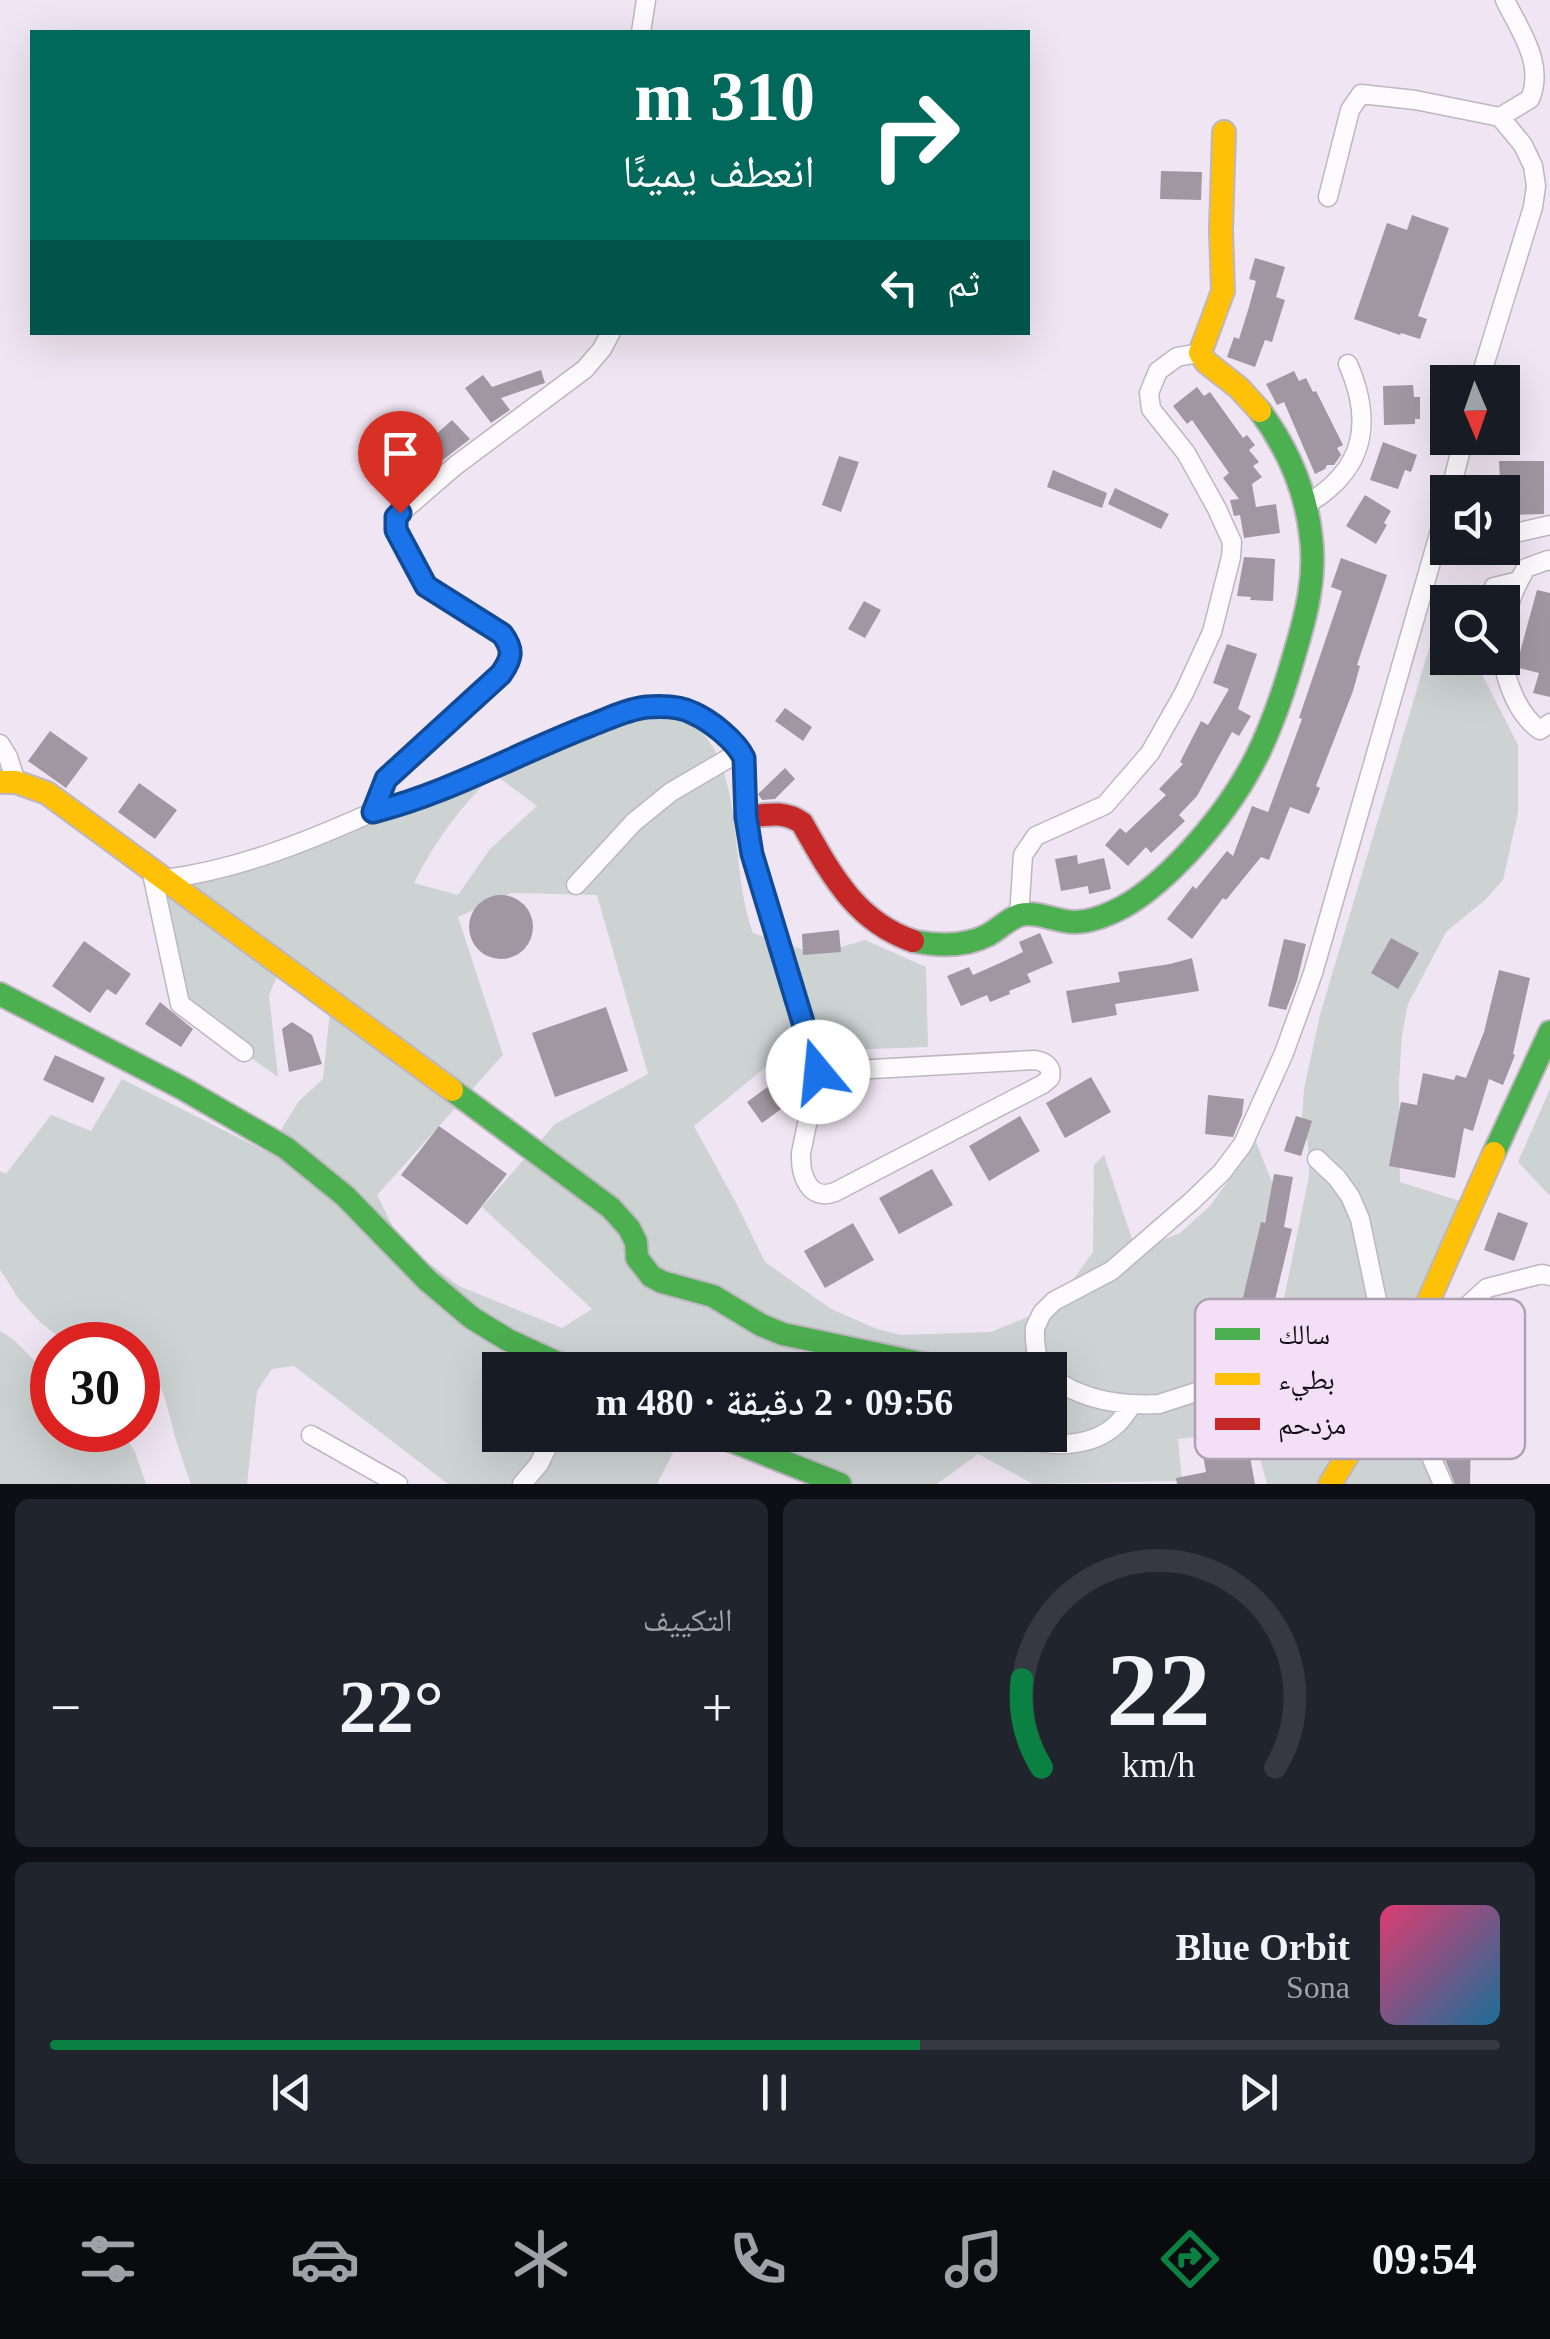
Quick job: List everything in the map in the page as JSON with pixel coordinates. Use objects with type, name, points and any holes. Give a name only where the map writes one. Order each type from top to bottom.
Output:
[{"type":"street","points":[[641,30],[646,0]]},
{"type":"street","points":[[1500,118],[1530,99],[1537,78],[1529,49],[1505,0]]},
{"type":"street","points":[[1328,197],[1350,110],[1360,94],[1415,100],[1500,118],[1524,145],[1536,186],[1484,365]]},
{"type":"street","points":[[746,817],[786,813],[794,816],[858,910],[900,938],[926,945],[954,945],[981,939],[1018,916],[1028,914],[1074,923],[1128,904],[1152,889],[1177,865],[1234,799],[1252,772],[1280,708],[1310,596],[1312,569],[1307,504],[1289,457],[1266,416],[1200,353],[1201,342],[1216,314],[1224,279],[1224,132]]},
{"type":"street","points":[[373,812],[386,779],[501,674],[512,653],[502,634],[426,586],[396,530],[396,517],[455,466],[572,380],[596,357],[609,335]]},
{"type":"street","points":[[1018,916],[1023,855],[1036,836],[1105,805],[1150,754],[1212,632],[1232,542],[1186,454],[1151,409],[1149,393],[1158,371],[1177,357],[1200,353]]},
{"type":"street","points":[[1307,504],[1325,494],[1358,451],[1362,426],[1355,380],[1348,364]]},
{"type":"street","points":[[1520,532],[1550,525]]},
{"type":"street","points":[[1517,585],[1526,568],[1542,563],[1522,544],[1523,531]]},
{"type":"street","points":[[1036,1352],[1036,1328],[1054,1301],[1111,1272],[1212,1182],[1243,1144],[1284,1053],[1313,974],[1436,565]]},
{"type":"street","points":[[1502,585],[1519,581]]},
{"type":"street","points":[[1507,675],[1526,718],[1540,730],[1550,723]]},
{"type":"street","points":[[158,874],[222,869],[312,838],[373,812],[424,798],[558,738],[635,709],[666,707],[694,713],[741,751],[744,758],[752,854],[818,1072],[801,1164],[809,1186],[816,1193],[827,1195],[1043,1084],[1051,1074],[1046,1063],[1034,1060],[818,1072]]},
{"type":"street","points":[[0,744],[8,757],[8,782],[47,793],[611,1208],[629,1228],[636,1242],[637,1258],[651,1276],[713,1296],[783,1334],[868,1352]]},
{"type":"street","points":[[576,885],[634,822],[671,792],[741,751]]},
{"type":"street","points":[[158,874],[180,1004],[244,1052]]},
{"type":"street","points":[[0,994],[128,1058],[296,1155],[334,1184],[436,1288],[472,1318],[535,1352]]},
{"type":"street","points":[[1422,1299],[1549,1035]]},
{"type":"street","points":[[1317,1159],[1350,1196],[1360,1220],[1377,1299]]},
{"type":"street","points":[[1474,1299],[1486,1288],[1542,1274],[1550,1276]]},
{"type":"street","points":[[518,1344],[518,1352]]},
{"type":"street","points":[[1067,1387],[1132,1405],[1160,1404],[1195,1393]]},
{"type":"street","points":[[1067,1444],[1089,1441],[1116,1426],[1132,1405]]},
{"type":"street","points":[[311,1435],[398,1484]]},
{"type":"street","points":[[522,1484],[544,1452]]},
{"type":"street","points":[[760,1452],[840,1484]]},
{"type":"street","points":[[1330,1484],[1345,1459]]},
{"type":"street","points":[[1432,1459],[1443,1484]]},
{"type":"shaded area","points":[[1430,645],[1430,675],[1483,675],[1518,745],[1518,813],[1503,880],[1446,932],[1408,1004],[1402,1035],[1400,1182],[1469,1204],[1437,1299],[1284,1299],[1309,1176],[1302,1117],[1320,1015]]},
{"type":"shaded area","points":[[688,715],[714,749],[727,782],[742,890],[753,933],[816,954],[865,940],[926,967],[928,1047],[784,1052],[694,1126],[765,1262],[831,1309],[901,1335],[991,1332],[1054,1306],[1093,1252],[1094,1165],[1104,1155],[1136,1251],[1180,1233],[1210,1206],[1256,1142],[1274,1187],[1243,1299],[1195,1299],[1195,1437],[1178,1439],[1182,1481],[1033,1484],[978,1454],[937,1484],[843,1484],[752,1452],[1067,1452],[1067,1352],[482,1352],[482,1452],[673,1452],[657,1484],[448,1484],[294,1366],[272,1369],[257,1391],[247,1484],[191,1484],[160,1388],[160,1322],[40,1322],[18,1298],[0,1269],[0,1171],[6,1174],[51,1115],[91,1131],[122,1079],[267,1152],[299,1101],[323,1079],[330,1010],[278,974],[269,995],[278,1077],[184,1010],[157,874],[237,859],[614,716]],"holes":[[[494,774],[537,806],[490,849],[458,895],[414,883],[450,825]],[[511,893],[597,895],[648,1074],[555,1124],[482,1207],[592,1309],[562,1328],[459,1286],[400,1241],[377,1195],[503,1055],[458,917]]]},
{"type":"shaded area","points":[[1550,1089],[1550,1196],[1518,1162]]},
{"type":"shaded area","points":[[0,1331],[30,1356],[30,1452],[135,1452],[146,1484],[0,1484]]},
{"type":"shaded area","points":[[1260,1459],[1454,1459],[1457,1484],[1267,1484]]},
{"type":"building","points":[[1161,171],[1202,172],[1201,200],[1160,199]]},
{"type":"building","points":[[1412,215],[1449,228],[1418,316],[1427,319],[1420,339],[1354,319],[1387,223],[1407,230]]},
{"type":"building","points":[[1255,258],[1285,267],[1276,297],[1285,300],[1272,342],[1265,340],[1255,367],[1227,357],[1234,337],[1239,339],[1249,307],[1256,281],[1249,279]]},
{"type":"building","points":[[541,370],[545,383],[501,398],[510,410],[491,423],[465,388],[483,375],[492,387]]},
{"type":"building","points":[[1294,371],[1299,381],[1306,378],[1316,391],[1343,445],[1337,448],[1341,455],[1334,465],[1315,474],[1284,402],[1277,405],[1266,384]]},
{"type":"building","points":[[1413,385],[1414,397],[1420,397],[1420,419],[1415,419],[1415,424],[1384,425],[1383,386]]},
{"type":"building","points":[[1197,387],[1204,396],[1210,392],[1243,438],[1247,435],[1255,445],[1249,450],[1259,462],[1253,466],[1262,477],[1252,484],[1256,507],[1276,504],[1280,533],[1244,538],[1240,515],[1234,516],[1230,500],[1239,499],[1223,478],[1229,473],[1192,420],[1187,424],[1173,406]]},
{"type":"building","points":[[452,420],[470,439],[439,463],[423,446]]},
{"type":"building","points":[[1383,442],[1417,455],[1411,472],[1405,470],[1398,489],[1370,480]]},
{"type":"building","points":[[839,456],[859,462],[841,512],[822,505]]},
{"type":"building","points":[[1499,461],[1544,461],[1544,514],[1520,515],[1520,475],[1500,475]]},
{"type":"building","points":[[1053,470],[1107,493],[1102,508],[1047,487]]},
{"type":"building","points":[[1115,488],[1169,514],[1161,529],[1108,504]]},
{"type":"building","points":[[1365,495],[1391,511],[1376,544],[1346,526]]},
{"type":"building","points":[[1244,557],[1275,559],[1273,601],[1237,596]]},
{"type":"building","points":[[1341,558],[1387,575],[1357,665],[1360,666],[1353,691],[1316,786],[1320,788],[1309,814],[1290,807],[1269,860],[1261,857],[1192,939],[1167,919],[1227,851],[1233,856],[1252,806],[1268,812],[1342,591],[1331,587]]},
{"type":"building","points":[[1537,590],[1550,593],[1550,697],[1533,693],[1539,673],[1520,668],[1520,652]]},
{"type":"building","points":[[864,601],[881,610],[865,638],[848,629]]},
{"type":"building","points":[[1227,644],[1257,654],[1238,709],[1251,716],[1239,736],[1232,732],[1197,796],[1179,815],[1185,821],[1151,853],[1146,847],[1128,866],[1105,845],[1120,828],[1126,833],[1166,795],[1159,789],[1183,764],[1180,762],[1201,721],[1208,725],[1229,689],[1213,683]]},
{"type":"building","points":[[785,708],[812,727],[803,741],[775,721]]},
{"type":"building","points":[[50,731],[88,758],[66,788],[28,761]]},
{"type":"building","points":[[785,768],[795,779],[775,799],[762,800],[758,794]]},
{"type":"building","points":[[139,783],[177,810],[155,839],[118,812]]},
{"type":"building","points":[[1077,855],[1078,864],[1104,858],[1111,889],[1089,894],[1088,886],[1061,891],[1055,859]]},
{"type":"building","points":[[501,895],[524,904],[533,927],[524,950],[501,959],[478,950],[469,927],[478,904]]},
{"type":"building","points":[[839,930],[841,952],[803,955],[802,934]]},
{"type":"building","points":[[1040,933],[1053,963],[1027,974],[1031,982],[1009,991],[1010,994],[990,1002],[987,995],[961,1006],[947,976],[969,967],[973,975],[1000,963],[1023,952],[1019,942]]},
{"type":"building","points":[[1391,938],[1419,953],[1398,989],[1371,973]]},
{"type":"building","points":[[1284,939],[1306,944],[1286,1010],[1268,1006]]},
{"type":"building","points":[[84,941],[131,974],[116,995],[107,989],[90,1013],[52,986]]},
{"type":"building","points":[[1192,958],[1199,991],[1115,1004],[1117,1015],[1072,1023],[1066,991],[1120,982],[1118,972]]},
{"type":"building","points":[[1499,970],[1530,978],[1515,1055],[1503,1085],[1489,1079],[1473,1131],[1464,1128],[1455,1178],[1389,1166],[1401,1102],[1417,1105],[1423,1073],[1454,1080],[1456,1075],[1466,1078],[1484,1032]]},
{"type":"building","points":[[160,1002],[193,1029],[181,1047],[145,1024]]},
{"type":"building","points":[[606,1007],[628,1071],[555,1097],[532,1033]]},
{"type":"building","points":[[292,1022],[312,1035],[322,1064],[289,1072],[282,1029]]},
{"type":"building","points":[[55,1055],[105,1078],[93,1103],[43,1080]]},
{"type":"building","points":[[1091,1077],[1111,1112],[1065,1138],[1046,1103]]},
{"type":"building","points":[[773,1083],[788,1104],[762,1123],[747,1102]]},
{"type":"building","points":[[1208,1095],[1244,1099],[1233,1137],[1205,1134]]},
{"type":"building","points":[[1020,1116],[1040,1151],[989,1181],[969,1146]]},
{"type":"building","points":[[1296,1116],[1312,1121],[1301,1156],[1284,1151]]},
{"type":"building","points":[[439,1126],[507,1174],[467,1225],[401,1175]]},
{"type":"building","points":[[932,1169],[953,1205],[899,1234],[879,1198]]},
{"type":"building","points":[[1274,1174],[1293,1177],[1284,1227],[1292,1229],[1275,1299],[1243,1299],[1261,1222],[1265,1223]]},
{"type":"building","points":[[1498,1212],[1528,1223],[1514,1261],[1484,1250]]},
{"type":"building","points":[[853,1223],[874,1260],[825,1288],[804,1251]]},
{"type":"building","points":[[1204,1459],[1250,1459],[1255,1484],[1177,1484],[1176,1478],[1206,1472]]},
{"type":"building","points":[[1445,1459],[1471,1459],[1470,1484],[1455,1484]]},
{"type":"traffic: fast","points":[[913,941],[970,942],[1026,914],[1080,922],[1116,910],[1149,890],[1180,861],[1242,783],[1267,734],[1287,680],[1307,607],[1312,565],[1309,520],[1300,486],[1287,455],[1260,411]]},
{"type":"traffic: fast","points":[[0,994],[182,1088],[286,1148],[345,1196],[427,1280],[472,1318],[534,1352]]},
{"type":"traffic: fast","points":[[1494,1153],[1550,1032]]},
{"type":"traffic: fast","points":[[452,1090],[611,1208],[629,1228],[636,1242],[637,1258],[651,1276],[713,1296],[783,1334],[868,1352]]},
{"type":"traffic: fast","points":[[760,1452],[840,1484]]},
{"type":"traffic: slow","points":[[1224,132],[1223,291],[1200,353],[1260,411]]},
{"type":"traffic: slow","points":[[0,782],[16,782],[47,793],[452,1090]]},
{"type":"traffic: slow","points":[[1429,1299],[1494,1153]]},
{"type":"traffic: slow","points":[[1330,1484],[1345,1459]]},
{"type":"traffic: jam","points":[[746,817],[782,815],[802,823],[835,877],[860,908],[875,921],[913,941]]},
{"type":"route","points":[[400,513],[396,530],[426,586],[502,634],[512,653],[501,674],[475,700],[386,779],[373,812],[424,798],[558,738],[635,709],[666,707],[694,713],[732,742],[744,758],[752,854],[818,1072]]}]
